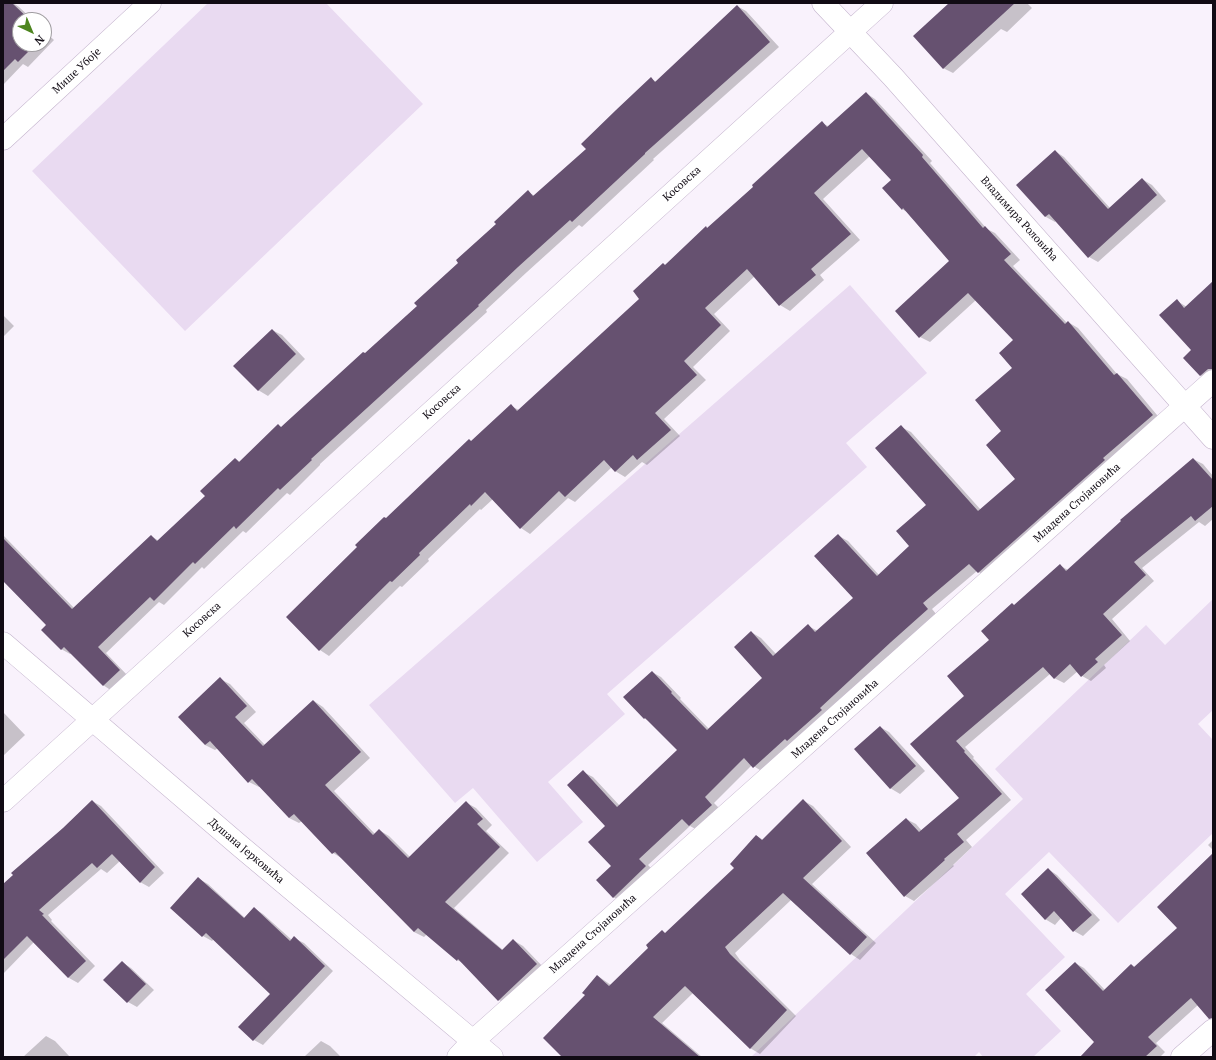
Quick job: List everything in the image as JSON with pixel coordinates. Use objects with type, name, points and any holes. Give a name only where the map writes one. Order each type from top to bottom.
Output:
[{"type":"street","name":"Мише Убоје","points":[[3,139],[150,3]]},
{"type":"street","name":"Владимира Роловића","points":[[823,3],[893,77],[1213,438]]},
{"type":"street","name":"Косовска","points":[[3,801],[882,3]]},
{"type":"street","name":"Младена Стојановића","points":[[458,1057],[474,1041],[1213,381]]},
{"type":"street","name":"Душана Јерковића","points":[[3,643],[240,846],[492,1057]]},
{"type":"street","points":[[1182,1057],[1213,1030]]},
{"type":"shaded area","points":[[208,3],[326,3],[423,104],[185,331],[32,171]]},
{"type":"shaded area","points":[[850,285],[927,373],[846,443],[867,467],[607,694],[625,714],[548,782],[583,822],[537,862],[473,788],[455,803],[369,705]]},
{"type":"shaded area","points":[[1213,599],[1213,710],[1198,724],[1213,740],[1213,833],[1118,923],[1049,852],[1005,894],[1065,957],[1026,994],[1061,1031],[1033,1057],[983,1057],[979,1052],[974,1057],[751,1057],[1023,799],[995,769],[1146,625],[1165,645]]},
{"type":"building","points":[[3,3],[12,3],[22,12],[12,12],[12,52],[28,52],[18,62],[15,59],[3,71]]},
{"type":"building","points":[[949,3],[1015,3],[943,69],[913,36]]},
{"type":"building","points":[[737,5],[770,42],[645,153],[572,222],[570,220],[518,267],[478,305],[479,306],[311,459],[312,460],[280,490],[278,488],[236,529],[234,526],[195,564],[193,562],[154,601],[150,597],[98,647],[120,670],[103,686],[64,647],[61,650],[41,630],[46,625],[3,581],[3,538],[72,609],[151,535],[157,541],[205,496],[200,491],[235,458],[239,462],[278,424],[281,427],[363,352],[365,353],[417,306],[414,303],[458,263],[456,260],[496,224],[494,222],[528,190],[533,196],[586,149],[581,144],[651,77],[655,82]]},
{"type":"building","points":[[866,92],[923,155],[922,157],[983,228],[985,226],[1011,254],[1004,260],[1065,324],[1068,321],[1114,375],[1117,373],[1153,415],[1103,458],[1105,460],[978,573],[969,564],[923,603],[928,609],[820,708],[822,710],[787,741],[785,739],[753,768],[744,758],[705,797],[712,805],[689,826],[682,819],[639,859],[646,866],[613,898],[596,880],[611,866],[588,842],[605,826],[567,785],[583,770],[617,807],[677,750],[623,697],[652,671],[707,730],[762,678],[734,647],[751,631],[773,656],[808,624],[815,632],[853,598],[814,556],[838,534],[877,576],[909,546],[896,531],[926,505],[875,448],[901,425],[978,511],[1015,479],[986,445],[1001,431],[975,400],[1012,368],[999,353],[1013,340],[968,293],[919,338],[895,311],[949,261],[903,208],[902,210],[882,188],[891,180],[862,149],[814,193],[851,234],[811,269],[816,275],[779,306],[747,269],[705,308],[721,325],[684,361],[697,375],[655,413],[671,430],[637,460],[633,455],[615,472],[604,460],[565,497],[559,491],[520,529],[485,492],[471,506],[470,504],[419,553],[420,555],[392,582],[390,581],[319,651],[286,617],[357,547],[355,545],[384,517],[386,518],[469,439],[471,441],[511,404],[517,411],[639,299],[633,291],[663,263],[665,265],[706,226],[707,228],[753,187],[752,185],[822,121],[827,127]]},
{"type":"building","points":[[1055,150],[1108,209],[1142,178],[1157,195],[1088,258],[1049,214],[1045,217],[1016,185]]},
{"type":"building","points":[[1213,281],[1213,369],[1208,369],[1200,376],[1183,358],[1191,350],[1159,315],[1177,299],[1184,308]]},
{"type":"building","points":[[272,329],[296,354],[258,391],[233,366]]},
{"type":"building","points":[[1193,458],[1213,480],[1213,506],[1195,521],[1191,516],[1134,562],[1146,575],[1103,614],[1122,635],[1095,659],[1098,662],[1081,677],[1070,664],[1054,679],[1043,667],[956,741],[1002,794],[957,834],[964,842],[904,897],[866,853],[906,818],[919,832],[959,798],[910,744],[964,696],[947,676],[989,640],[981,631],[1012,603],[1014,605],[1060,564],[1066,571],[1121,521],[1120,520]]},
{"type":"building","points":[[220,677],[247,706],[235,717],[263,746],[313,700],[361,752],[325,785],[373,835],[379,829],[408,858],[466,801],[483,819],[477,824],[500,847],[445,902],[502,950],[513,939],[537,964],[498,1001],[458,959],[457,961],[418,928],[414,932],[335,852],[332,854],[294,814],[289,818],[252,779],[248,783],[210,741],[205,745],[178,717]]},
{"type":"building","points":[[880,726],[916,766],[890,789],[854,749]]},
{"type":"building","points":[[803,799],[842,841],[803,878],[867,937],[850,955],[783,893],[725,947],[730,954],[787,1010],[750,1049],[685,986],[653,1017],[700,1057],[562,1057],[543,1038],[585,995],[582,993],[597,975],[609,986],[648,948],[646,945],[662,930],[665,933],[734,868],[730,864],[756,835],[762,840]]},
{"type":"building","points":[[92,800],[155,867],[140,883],[112,854],[97,868],[92,863],[39,910],[86,961],[68,978],[27,936],[3,960],[3,884],[13,875],[11,873],[63,828]]},
{"type":"building","points":[[1213,853],[1213,1018],[1209,1019],[1191,998],[1148,1037],[1157,1046],[1145,1057],[1080,1057],[1094,1042],[1045,990],[1075,962],[1103,991],[1131,964],[1134,967],[1177,928],[1157,907]]},
{"type":"building","points":[[1048,868],[1092,915],[1073,932],[1054,911],[1045,920],[1021,894]]},
{"type":"building","points":[[198,877],[244,918],[254,907],[290,941],[294,936],[325,966],[253,1041],[238,1027],[270,994],[206,933],[202,937],[170,908]]},
{"type":"building","points":[[122,961],[146,984],[127,1003],[103,980]]}]
